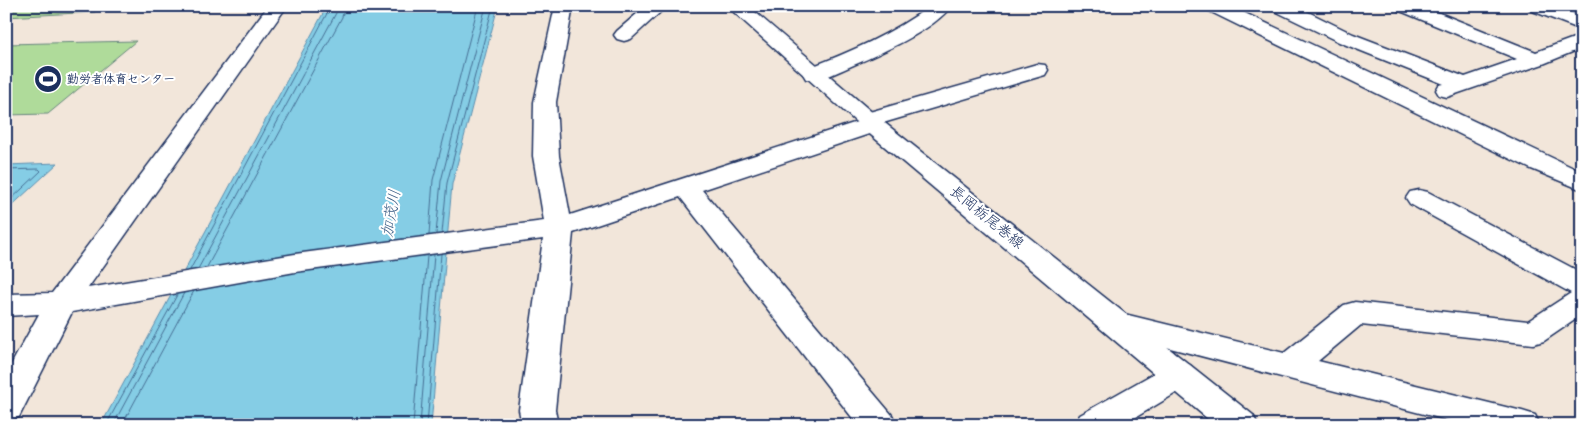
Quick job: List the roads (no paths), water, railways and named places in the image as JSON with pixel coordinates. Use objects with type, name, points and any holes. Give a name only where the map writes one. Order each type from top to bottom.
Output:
[{"type":"street","points":[[6,407],[61,303],[278,6]]},
{"type":"street","points":[[540,425],[537,410],[559,228],[546,156],[545,102],[564,6]]},
{"type":"street","points":[[624,34],[658,6]]},
{"type":"street","name":"長岡栃尾巻線","points":[[736,6],[870,122],[1240,425]]},
{"type":"street","points":[[814,74],[869,51],[904,33],[942,6]]},
{"type":"street","points":[[1214,6],[1412,103],[1582,182]]},
{"type":"street","points":[[1280,6],[1346,38],[1464,84]]},
{"type":"street","points":[[1405,6],[1536,60]]},
{"type":"street","points":[[1537,6],[1582,24]]},
{"type":"street","points":[[1412,103],[1536,60],[1582,41]]},
{"type":"street","points":[[6,305],[61,303],[295,263],[559,228],[686,187],[870,122],[1037,70]]},
{"type":"street","points":[[686,187],[879,425]]},
{"type":"street","points":[[1419,198],[1582,286]]},
{"type":"street","points":[[1291,365],[1355,314],[1533,333],[1582,300]]},
{"type":"street","points":[[1116,323],[1291,365],[1522,425]]},
{"type":"street","points":[[1093,425],[1179,374]]},
{"type":"water","name":"加茂川","points":[[327,6],[498,6],[452,184],[431,425],[101,425]]},
{"type":"water","points":[[58,163],[6,211],[6,165]]},
{"type":"place","name":"勤労者体育センター","points":[[48,79]]}]
